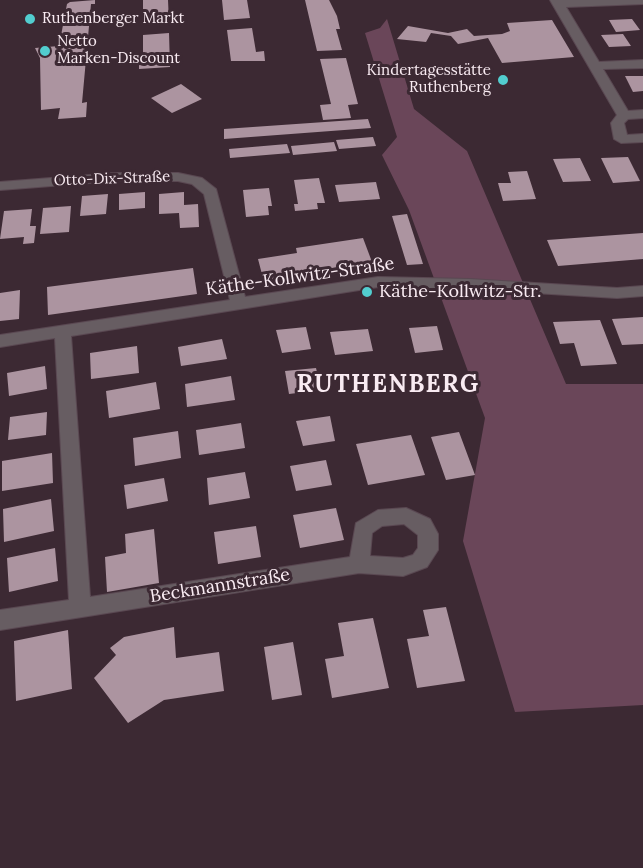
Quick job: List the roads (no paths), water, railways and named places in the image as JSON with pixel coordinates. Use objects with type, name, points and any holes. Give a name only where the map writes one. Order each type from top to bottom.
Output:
[{"type":"street","points":[[557,2],[643,1]]},
{"type":"street","points":[[557,2],[624,115]]},
{"type":"street","points":[[596,66],[643,64]]},
{"type":"street","points":[[643,114],[624,115],[616,123],[621,139],[643,138]]},
{"type":"street","name":"Otto-Dix-Straße","points":[[0,186],[115,177],[178,177],[197,182],[211,192],[239,305]]},
{"type":"street","name":"Käthe-Kollwitz-Straße","points":[[0,341],[396,281],[617,293],[643,291]]},
{"type":"street","points":[[63,332],[80,608]]},
{"type":"street","name":"Beckmannstraße","points":[[0,620],[359,564]]},
{"type":"place","name":"Ruthenberger Markt","points":[[30,19]]},
{"type":"place","name":"Netto Marken-Discount","points":[[45,51]]},
{"type":"place","name":"Kindertagesstätte Ruthenberg","points":[[503,80]]},
{"type":"place","name":"Käthe-Kollwitz-Str.","points":[[367,292]]},
{"type":"district","name":"RUTHENBERG","points":[[388,385]]}]
